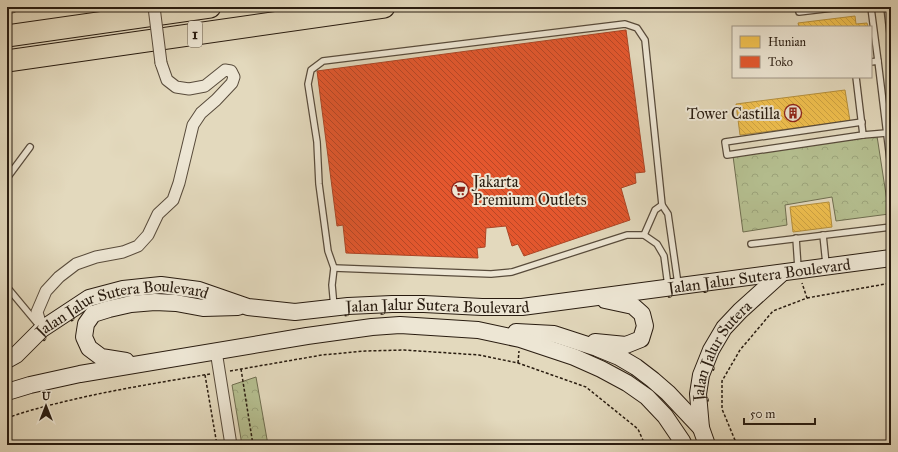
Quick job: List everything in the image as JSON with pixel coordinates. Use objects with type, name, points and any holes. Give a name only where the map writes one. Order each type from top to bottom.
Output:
[{"type":"highway","name":"1","points":[[7,36],[210,7]]},
{"type":"highway","name":"1","points":[[7,61],[384,7]]},
{"type":"main road","name":"Jalan Jalur Sutera Boulevard","points":[[7,360],[16,355],[42,329],[89,298],[122,289],[161,285],[199,290],[248,307],[295,312],[392,304],[522,307],[891,258]]},
{"type":"main road","name":"Jalan Jalur Sutera","points":[[707,445],[701,428],[698,394],[701,375],[711,350],[724,328],[740,310],[782,273]]},
{"type":"main road","points":[[478,330],[554,334],[600,343],[626,345],[641,339],[645,326],[642,314],[633,306],[602,299],[575,300]]},
{"type":"main road","points":[[139,364],[101,358],[89,348],[84,337],[86,324],[93,314],[131,304],[155,302],[176,303],[203,308],[248,307]]},
{"type":"main road","name":"Jalan Jalur Sutera Boulevard","points":[[7,392],[30,385],[80,374],[307,336],[372,327],[400,325],[478,330],[520,339],[574,357],[627,383],[647,398],[664,416],[684,445]]},
{"type":"main road","points":[[554,334],[597,348],[619,357],[636,367],[668,393],[701,428]]},
{"type":"street","points":[[7,8],[12,7]]},
{"type":"street","points":[[42,329],[37,312],[46,291],[59,277],[76,264],[96,257],[124,252],[138,246],[148,235],[158,214],[173,200],[179,183],[193,125],[201,113],[232,83],[234,77],[231,71],[225,70],[206,86],[189,90],[176,87],[166,80],[161,63],[154,7]]},
{"type":"street","points":[[216,351],[231,445]]},
{"type":"lane","points":[[799,12],[841,7]]},
{"type":"lane","points":[[868,7],[871,8],[891,168]]},
{"type":"lane","points":[[887,7],[891,42]]},
{"type":"lane","points":[[334,308],[332,285],[334,268],[328,251],[319,184],[317,142],[308,84],[311,70],[322,61],[625,24],[637,28],[645,40],[662,205],[668,214],[674,287]]},
{"type":"lane","points":[[872,62],[878,61]]},
{"type":"lane","points":[[856,78],[863,135]]},
{"type":"lane","points":[[862,122],[725,142],[727,155],[886,133]]},
{"type":"lane","points":[[7,178],[30,147]]},
{"type":"lane","points":[[644,235],[655,210],[662,205]]},
{"type":"lane","points":[[751,244],[891,226]]},
{"type":"lane","points":[[334,268],[491,274],[512,272],[627,235],[644,235],[657,244],[664,256],[674,287]]},
{"type":"lane","points":[[823,235],[827,267]]},
{"type":"lane","points":[[796,238],[798,270]]},
{"type":"lane","points":[[7,287],[42,329]]},
{"type":"path","points":[[798,270],[807,298]]},
{"type":"path","points":[[737,445],[722,408],[722,381],[740,350],[773,311],[807,298],[891,283]]},
{"type":"path","points":[[7,418],[64,401],[122,388],[322,355],[365,351],[404,350],[479,355],[518,364],[586,387],[638,429],[645,445]]},
{"type":"path","points":[[241,369],[253,445]]},
{"type":"path","points":[[206,375],[217,445]]},
{"type":"green space","points":[[877,136],[889,214],[836,221],[832,197],[785,205],[787,225],[743,232],[733,156]]},
{"type":"green space","points":[[256,377],[268,445],[242,445],[232,385]]},
{"type":"building: Hunian","points":[[855,16],[856,24],[867,23],[868,26],[799,26],[798,23]]},
{"type":"building: Hunian","name":"Tower Castilla","points":[[845,90],[850,121],[740,135],[736,104]]},
{"type":"building: Hunian","points":[[829,202],[832,227],[793,232],[790,207]]},
{"type":"building: Toko","points":[[626,30],[645,172],[635,173],[636,183],[621,188],[630,220],[524,256],[518,244],[512,246],[506,226],[486,228],[485,247],[477,248],[478,258],[346,253],[343,225],[337,226],[317,71]]},
{"type":"place","name":"Tower Castilla","points":[[793,113]]},
{"type":"place","name":"Jakarta Premium Outlets","points":[[460,190]]}]
